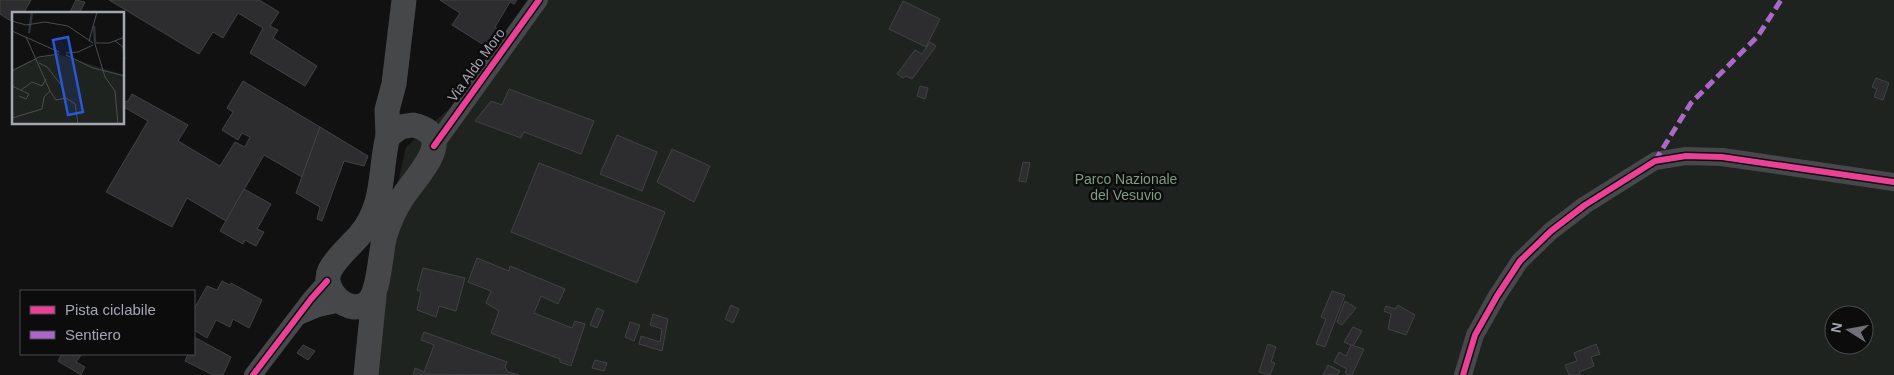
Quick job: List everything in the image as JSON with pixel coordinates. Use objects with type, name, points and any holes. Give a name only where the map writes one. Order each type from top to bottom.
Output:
[{"type":"main road","points":[[357,302],[332,293],[327,281],[330,270],[362,232],[373,212],[383,183],[388,136],[387,110],[394,84],[404,0]]},
{"type":"main road","points":[[366,375],[369,343],[357,302],[382,248],[388,228],[402,198],[431,156],[422,133],[394,84]]},
{"type":"main road","points":[[388,136],[400,126],[422,133]]},
{"type":"street","name":"Via Aldo Moro","points":[[422,133],[459,110],[540,0]]},
{"type":"street","name":"Via Aldo Moro","points":[[422,133],[459,110]]},
{"type":"street","points":[[1462,375],[1476,335],[1496,296],[1520,261],[1551,231],[1584,205],[1655,160],[1686,156],[1722,157],[1894,182]]},
{"type":"street","points":[[253,375],[327,281]]},
{"type":"street","points":[[299,316],[318,308],[357,302]]},
{"type":"green space","name":"Parco Nazionale del Vesuvio","points":[[532,0],[1894,0],[1894,375],[359,375],[377,272],[406,147],[460,99]]},
{"type":"building","points":[[0,0],[31,0],[24,12],[12,12],[12,22],[0,14]]},
{"type":"building","points":[[76,0],[85,2],[80,12],[70,12]]},
{"type":"building","points":[[109,0],[259,0],[279,12],[270,26],[278,30],[273,38],[317,66],[305,86],[250,53],[263,28],[238,13],[223,38],[213,32],[199,54]]},
{"type":"building","points":[[440,0],[517,0],[514,4],[510,2],[495,27],[499,30],[487,47],[452,25],[460,13]]},
{"type":"building","points":[[903,1],[940,19],[926,47],[889,29]]},
{"type":"building","points":[[930,42],[936,46],[912,79],[906,76],[903,78],[897,74],[915,50],[922,54]]},
{"type":"building","points":[[1876,78],[1889,83],[1883,100],[1874,97],[1877,89],[1872,87]]},
{"type":"building","points":[[243,81],[320,127],[302,177],[264,155],[226,221],[187,198],[172,227],[106,192],[148,121],[125,108],[125,102],[128,101],[132,94],[188,125],[178,141],[220,166],[235,142],[245,147],[250,137],[242,133],[238,140],[222,130],[233,112],[227,108]]},
{"type":"building","points":[[920,86],[928,88],[925,99],[917,96]]},
{"type":"building","points":[[509,89],[594,121],[581,154],[524,132],[521,138],[475,121],[491,101],[502,105]]},
{"type":"building","points":[[320,127],[368,156],[364,166],[344,161],[322,221],[317,219],[320,207],[296,193]]},
{"type":"building","points":[[617,135],[657,152],[642,191],[600,174]]},
{"type":"building","points":[[672,149],[710,166],[694,202],[657,182]]},
{"type":"building","points":[[1023,162],[1030,163],[1026,182],[1019,181]]},
{"type":"building","points":[[539,163],[665,212],[637,283],[511,232]]},
{"type":"building","points":[[244,189],[271,204],[257,229],[264,232],[256,246],[245,240],[243,244],[220,231]]},
{"type":"building","points":[[477,258],[509,271],[510,266],[565,289],[558,304],[541,296],[534,313],[572,328],[575,321],[585,324],[571,366],[560,362],[560,359],[491,333],[499,311],[486,303],[491,291],[468,282]]},
{"type":"building","points":[[423,268],[465,278],[456,311],[439,306],[436,317],[417,310],[421,292],[417,290]]},
{"type":"building","points":[[222,281],[230,285],[231,283],[262,300],[249,328],[233,319],[230,327],[216,320],[207,338],[195,331],[195,307],[207,286],[217,290]]},
{"type":"building","points":[[1332,291],[1345,295],[1325,347],[1316,344],[1326,319],[1321,317]]},
{"type":"building","points":[[1345,301],[1356,308],[1342,325],[1337,322]]},
{"type":"building","points":[[731,305],[739,309],[733,323],[725,319]]},
{"type":"building","points":[[1398,305],[1415,315],[1406,335],[1388,329],[1391,314],[1384,311],[1386,306],[1395,309]]},
{"type":"building","points":[[597,308],[604,311],[597,328],[590,325]]},
{"type":"building","points":[[653,314],[668,319],[662,351],[639,344],[641,336],[660,342],[662,329],[650,325]]},
{"type":"building","points":[[630,322],[640,325],[634,341],[625,337]]},
{"type":"building","points":[[1353,327],[1362,331],[1353,346],[1344,342]]},
{"type":"building","points":[[424,332],[507,362],[505,367],[508,372],[519,375],[413,374],[415,368],[424,372],[434,345],[421,340]]},
{"type":"building","points":[[195,338],[231,357],[223,375],[213,375],[185,361],[188,355],[195,355]]},
{"type":"building","points":[[1268,344],[1276,347],[1271,362],[1275,363],[1270,375],[1259,372]]},
{"type":"building","points":[[1596,344],[1600,354],[1591,357],[1594,366],[1579,372],[1581,375],[1569,375],[1565,365],[1577,361],[1574,353]]},
{"type":"building","points":[[303,345],[315,351],[308,360],[297,353]]},
{"type":"building","points":[[1351,345],[1364,349],[1352,375],[1348,375],[1345,373],[1347,369],[1334,362],[1339,352],[1346,356]]},
{"type":"building","points":[[61,355],[81,355],[76,362],[85,367],[81,375],[58,361]]},
{"type":"building","points":[[595,360],[607,363],[604,371],[592,368]]},
{"type":"building","points":[[1328,365],[1340,371],[1337,375],[1323,375]]},
{"type":"marked path","points":[[1655,161],[1691,103],[1758,36],[1781,0]]},
{"type":"cycle path","points":[[434,146],[539,0]]},
{"type":"cycle path","points":[[1463,375],[1475,335],[1520,261],[1551,231],[1585,205],[1655,161],[1686,156],[1722,157],[1894,182]]},
{"type":"cycle path","points":[[253,375],[327,281]]}]
